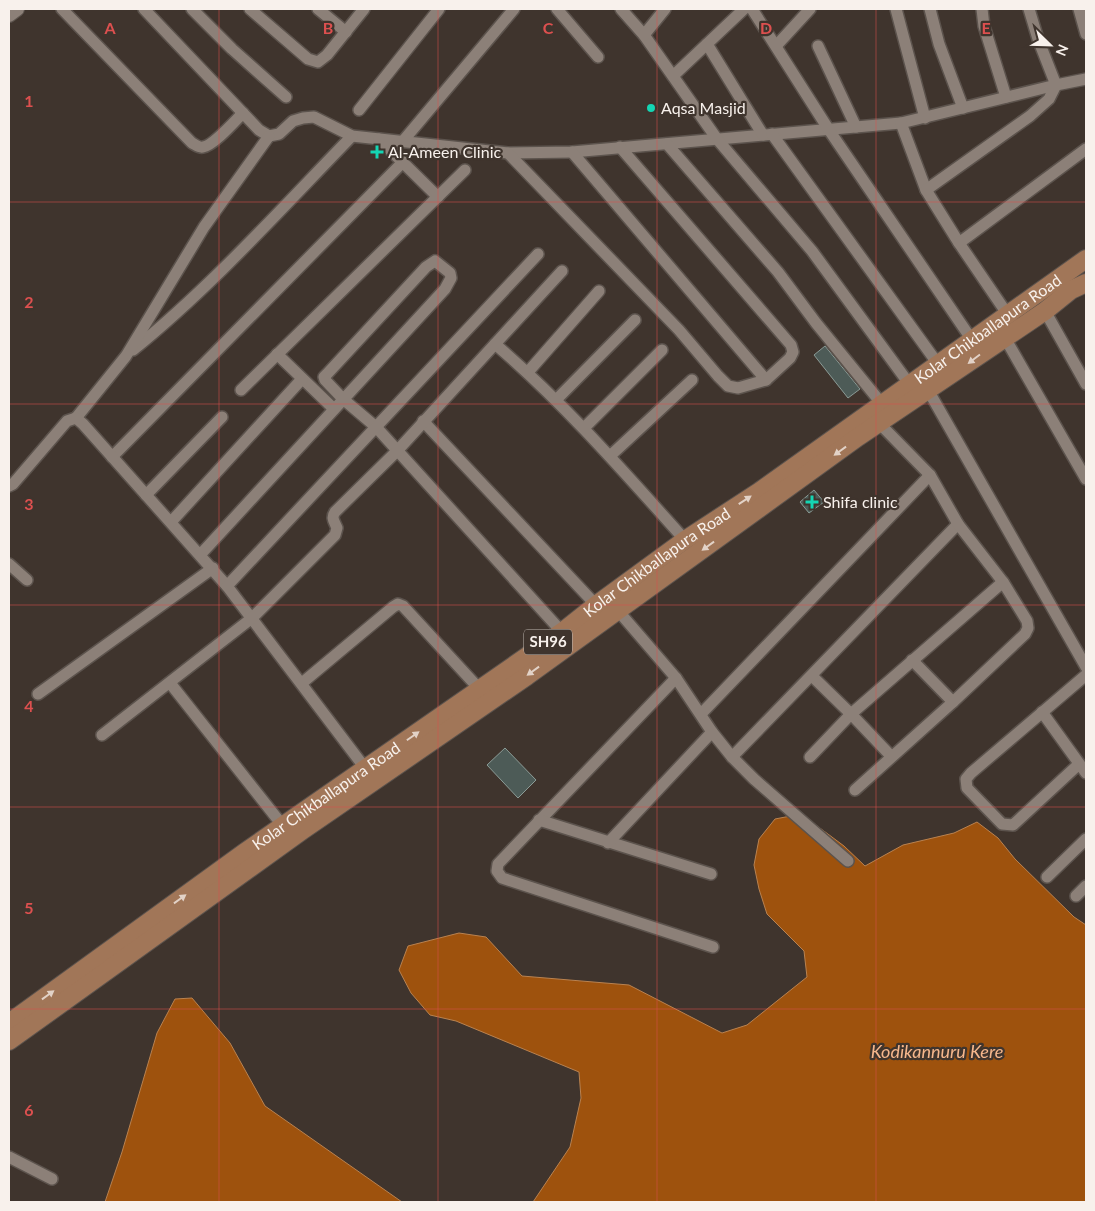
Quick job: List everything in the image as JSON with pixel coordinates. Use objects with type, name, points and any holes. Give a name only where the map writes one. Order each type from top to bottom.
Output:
[{"type":"main road","name":"Kolar Chikballapura Road","points":[[9,1041],[303,830],[484,695],[602,600],[685,540],[882,404],[918,391],[938,364],[1086,259]]},
{"type":"main road","name":"Kolar Chikballapura Road","points":[[9,1023],[365,768],[618,610],[879,423],[918,391],[1045,311],[1071,290],[1086,285]]},
{"type":"street","points":[[9,15],[16,9]]},
{"type":"street","points":[[62,9],[192,143],[199,147],[205,147],[243,113]]},
{"type":"street","points":[[144,9],[259,130],[269,136],[279,134],[293,121],[314,117],[352,136],[508,153],[572,152],[901,123],[1086,79]]},
{"type":"street","points":[[192,9],[232,50],[286,96]]},
{"type":"street","points":[[250,9],[308,59],[318,62],[327,56],[364,9]]},
{"type":"street","points":[[318,9],[346,32]]},
{"type":"street","points":[[359,110],[439,9]]},
{"type":"street","points":[[403,141],[514,9]]},
{"type":"street","points":[[557,9],[598,57]]},
{"type":"street","points":[[621,9],[644,35],[717,139],[812,251],[918,391],[1086,667]]},
{"type":"street","points":[[644,35],[665,9]]},
{"type":"street","points":[[673,76],[744,9]]},
{"type":"street","points":[[752,9],[829,130],[972,340]]},
{"type":"street","points":[[776,46],[810,9]]},
{"type":"street","points":[[896,9],[924,118]]},
{"type":"street","points":[[930,9],[939,44],[963,108]]},
{"type":"street","points":[[982,9],[984,26],[1006,97]]},
{"type":"street","points":[[926,190],[1030,116],[1049,99],[1056,85],[1038,39],[1029,9]]},
{"type":"street","points":[[1079,9],[1086,34]]},
{"type":"street","points":[[707,44],[768,135],[938,364]]},
{"type":"street","points":[[818,46],[856,127]]},
{"type":"street","points":[[901,123],[926,190],[1008,315]]},
{"type":"street","points":[[9,486],[13,484],[67,421],[76,418],[126,356],[204,227],[269,136]]},
{"type":"street","points":[[126,356],[175,314],[352,136]]},
{"type":"street","points":[[379,139],[438,197]]},
{"type":"street","points":[[667,144],[778,272],[816,323],[882,404]]},
{"type":"street","points":[[508,153],[679,330],[723,381],[734,388],[766,380],[790,358],[793,352],[791,345],[620,148]]},
{"type":"street","points":[[959,243],[1086,149]]},
{"type":"street","points":[[572,152],[766,380]]},
{"type":"street","points":[[112,457],[403,162]]},
{"type":"street","points":[[241,390],[465,170]]},
{"type":"street","points":[[227,586],[538,254]]},
{"type":"street","points":[[200,554],[334,409],[343,399],[445,288],[452,278],[450,273],[434,261],[426,267],[324,377],[325,380],[343,399],[376,427],[562,632]]},
{"type":"street","points":[[102,735],[252,618],[335,535],[337,528],[333,516],[335,512],[397,451],[562,271]]},
{"type":"street","points":[[528,372],[599,291]]},
{"type":"street","points":[[1045,311],[1086,384]]},
{"type":"street","points":[[556,400],[635,320]]},
{"type":"street","points":[[1004,338],[1086,479]]},
{"type":"street","points":[[495,344],[528,372],[584,428],[685,540]]},
{"type":"street","points":[[584,428],[662,350]]},
{"type":"street","points":[[277,354],[334,409]]},
{"type":"street","points":[[171,522],[302,379]]},
{"type":"street","points":[[610,456],[692,380]]},
{"type":"street","points":[[146,494],[222,417]]},
{"type":"street","points":[[76,418],[227,586],[365,768]]},
{"type":"street","points":[[424,422],[602,600],[618,610],[676,678],[712,732],[732,757],[754,779],[848,861]]},
{"type":"street","points":[[855,790],[953,702],[1028,628],[1027,621],[1003,582],[958,524],[930,475],[879,423]]},
{"type":"street","points":[[700,714],[930,475]]},
{"type":"street","points":[[732,757],[958,524]]},
{"type":"street","points":[[9,564],[27,580]]},
{"type":"street","points":[[38,694],[212,568]]},
{"type":"street","points":[[810,757],[851,714],[1003,582]]},
{"type":"street","points":[[302,683],[398,604],[403,606],[484,695]]},
{"type":"street","points":[[912,660],[953,702]]},
{"type":"street","points":[[1042,712],[1083,769],[1013,825],[1002,824],[967,788],[966,779],[971,773],[1042,712],[1086,675]]},
{"type":"street","points":[[812,676],[891,756]]},
{"type":"street","points":[[676,678],[498,864],[498,871],[502,878],[713,947]]},
{"type":"street","points":[[170,683],[283,826]]},
{"type":"street","points":[[608,843],[712,732]]},
{"type":"street","points":[[539,820],[711,874]]},
{"type":"street","points":[[1047,877],[1086,839]]},
{"type":"street","points":[[1076,896],[1086,886]]},
{"type":"street","points":[[9,1157],[52,1180]]},
{"type":"water","name":"Kodikannuru Kere","points":[[801,814],[844,846],[865,866],[903,845],[954,833],[977,822],[998,838],[1015,859],[1074,917],[1086,925],[1086,1202],[533,1202],[570,1147],[581,1098],[579,1072],[456,1021],[430,1015],[411,993],[399,970],[408,946],[459,933],[486,937],[522,976],[629,985],[722,1033],[747,1025],[807,977],[804,951],[767,914],[754,865],[759,839],[775,819]]},
{"type":"water","points":[[192,998],[230,1043],[265,1106],[402,1202],[105,1202],[122,1152],[157,1033],[175,999]]},
{"type":"building","points":[[825,346],[860,389],[848,398],[814,355]]},
{"type":"building","points":[[814,490],[824,502],[809,513],[800,502]]},
{"type":"building","points":[[505,748],[536,780],[518,798],[487,765]]},
{"type":"place","name":"Aqsa Masjid","points":[[651,108]]},
{"type":"place","name":"Al-Ameen Clinic","points":[[377,152]]},
{"type":"place","name":"Shifa clinic","points":[[812,502]]}]
